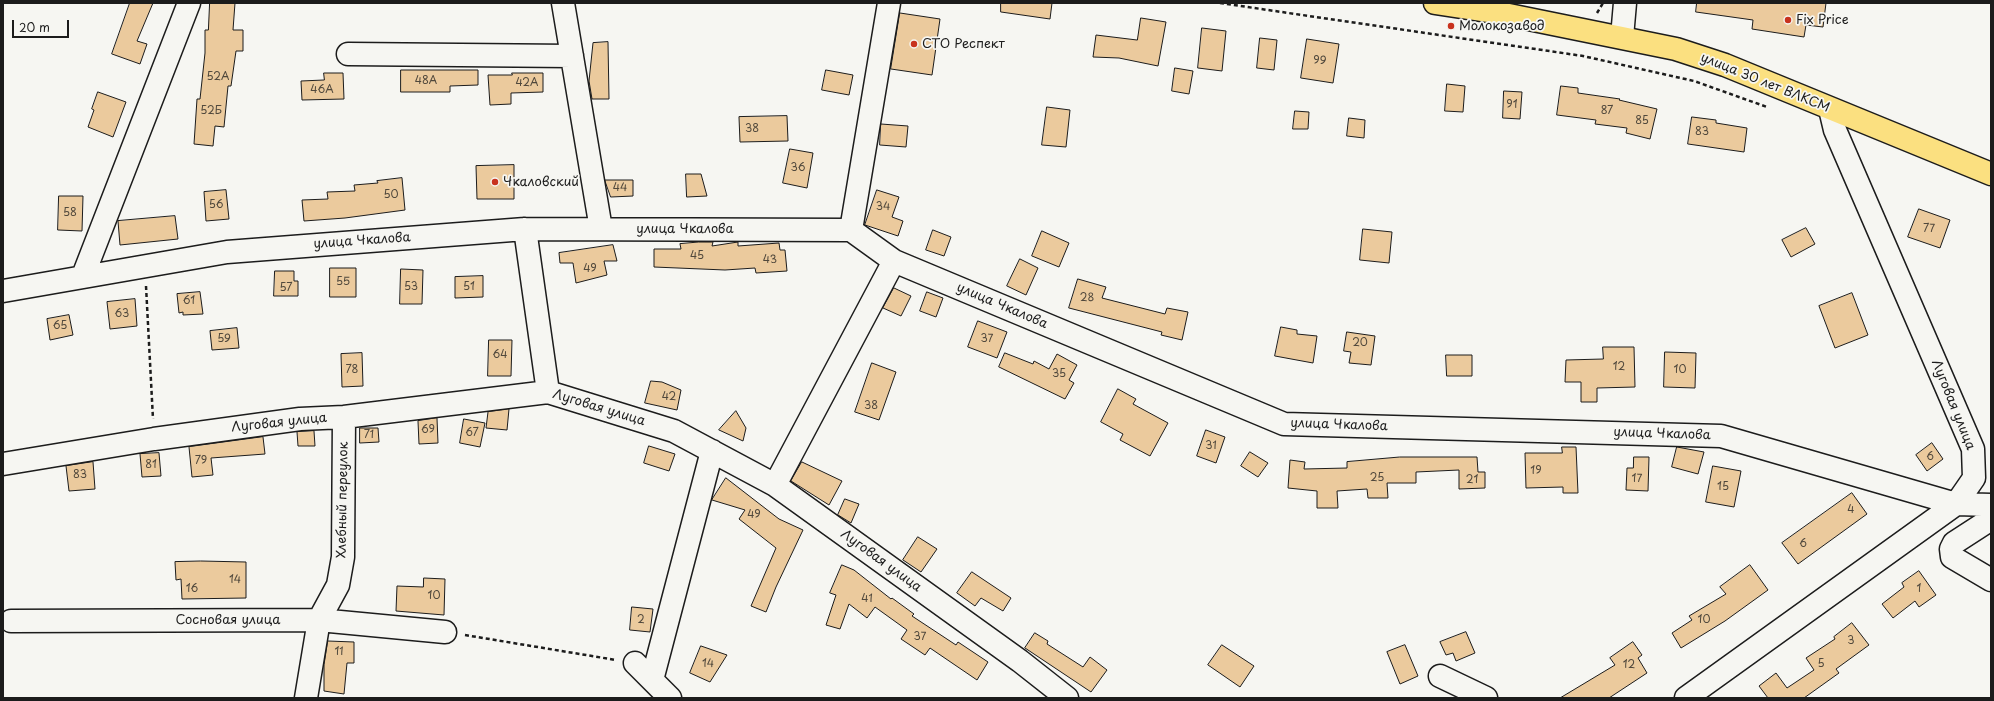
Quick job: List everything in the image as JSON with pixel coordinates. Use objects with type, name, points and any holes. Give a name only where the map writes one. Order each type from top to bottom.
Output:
[{"type":"main road","name":"улица 30 лет ВЛКСМ","points":[[1435,3],[1494,12],[1676,49],[1725,65],[1991,174]]},
{"type":"street","points":[[83,276],[189,3]]},
{"type":"street","points":[[563,3],[601,229]]},
{"type":"street","points":[[851,230],[889,3]]},
{"type":"street","points":[[1622,37],[1625,3]]},
{"type":"street","points":[[348,54],[572,56]]},
{"type":"street","name":"Луговая улица","points":[[1686,698],[1956,504],[1974,478],[1973,449],[1835,130],[1830,109]]},
{"type":"street","points":[[525,229],[548,392]]},
{"type":"street","name":"улица Чкалова","points":[[3,291],[227,252],[525,229],[851,230],[894,261],[1284,424],[1721,436],[1956,504],[1991,505]]},
{"type":"street","points":[[775,485],[894,261]]},
{"type":"street","name":"Луговая улица","points":[[3,464],[154,439],[300,419],[344,416],[548,392],[674,431],[775,485],[1020,661],[1067,698]]},
{"type":"street","name":"Хлебный переулок","points":[[306,698],[319,620],[338,584],[342,557],[344,416]]},
{"type":"street","points":[[652,680],[712,451]]},
{"type":"street","points":[[1991,519],[1954,543],[1951,549],[1952,557],[1991,580]]},
{"type":"street","name":"Сосновая улица","points":[[11,621],[319,620],[445,632]]},
{"type":"street","points":[[635,663],[670,698]]},
{"type":"street","points":[[1440,676],[1486,698]]},
{"type":"path","points":[[1220,3],[1583,56],[1694,81],[1768,107]]},
{"type":"path","points":[[145,266],[154,439]]},
{"type":"path","points":[[445,632],[635,663]]},
{"type":"building","points":[[130,3],[153,3],[137,41],[147,44],[140,64],[112,54]]},
{"type":"building","points":[[210,3],[235,3],[233,30],[243,30],[243,51],[236,51],[231,86],[228,86],[224,127],[215,126],[213,146],[194,144],[197,99],[200,99],[205,53],[205,30],[208,30]]},
{"type":"building","points":[[1001,3],[1052,3],[1050,19],[1001,12]]},
{"type":"building","name":"Fix Price","points":[[1697,3],[1826,3],[1823,27],[1806,25],[1804,37],[1752,29],[1753,20],[1696,12]]},
{"type":"building","name":"СТО Респект","points":[[900,13],[940,19],[932,75],[891,69]]},
{"type":"building","points":[[1141,18],[1166,22],[1158,66],[1119,58],[1093,57],[1096,35],[1137,40]]},
{"type":"building","points":[[1202,28],[1226,31],[1222,71],[1198,68]]},
{"type":"building","points":[[1260,38],[1277,40],[1274,70],[1257,68]]},
{"type":"building","points":[[1307,39],[1339,44],[1333,83],[1301,78]]},
{"type":"building","points":[[608,42],[609,99],[592,99],[589,81],[593,43]]},
{"type":"building","points":[[1175,68],[1193,71],[1189,94],[1172,91]]},
{"type":"building","points":[[401,70],[478,70],[478,85],[450,86],[450,92],[401,92]]},
{"type":"building","points":[[826,70],[853,75],[849,95],[822,90]]},
{"type":"building","points":[[324,73],[343,73],[344,99],[302,100],[301,81],[324,80]]},
{"type":"building","points":[[512,73],[543,73],[543,92],[511,93],[511,104],[490,105],[488,75],[512,75]]},
{"type":"building","points":[[1447,84],[1465,86],[1463,112],[1445,111]]},
{"type":"building","points":[[1561,86],[1578,88],[1578,93],[1620,99],[1619,100],[1657,109],[1650,139],[1626,133],[1627,128],[1595,124],[1596,120],[1557,115]]},
{"type":"building","points":[[1504,91],[1522,92],[1520,119],[1503,118]]},
{"type":"building","points":[[98,92],[126,102],[113,137],[88,127]]},
{"type":"building","points":[[1047,107],[1070,110],[1066,147],[1042,145]]},
{"type":"building","points":[[1295,111],[1309,112],[1308,129],[1293,129]]},
{"type":"building","points":[[787,116],[788,141],[740,142],[739,117]]},
{"type":"building","points":[[1692,117],[1716,120],[1716,123],[1747,128],[1744,152],[1688,144]]},
{"type":"building","points":[[1349,118],[1365,120],[1364,138],[1347,136]]},
{"type":"building","points":[[881,124],[908,126],[906,147],[880,145]]},
{"type":"building","points":[[790,149],[813,153],[807,188],[783,183]]},
{"type":"building","name":"Чкаловский","points":[[514,165],[514,199],[477,199],[476,166]]},
{"type":"building","points":[[686,174],[701,174],[707,196],[687,197]]},
{"type":"building","points":[[402,178],[405,210],[345,218],[304,221],[302,200],[328,199],[327,192],[355,191],[354,185],[378,183],[377,181]]},
{"type":"building","points":[[605,180],[633,180],[633,196],[611,197]]},
{"type":"building","points":[[226,190],[229,219],[206,221],[204,192]]},
{"type":"building","points":[[877,190],[899,197],[892,217],[903,221],[898,236],[865,225]]},
{"type":"building","points":[[59,196],[83,196],[82,231],[58,230]]},
{"type":"building","points":[[1919,209],[1950,220],[1940,248],[1908,237]]},
{"type":"building","points":[[175,216],[178,239],[120,245],[118,221]]},
{"type":"building","points":[[1806,228],[1815,244],[1791,257],[1782,240]]},
{"type":"building","points":[[1363,229],[1392,232],[1389,263],[1360,260]]},
{"type":"building","points":[[933,230],[951,237],[944,256],[926,250]]},
{"type":"building","points":[[1042,231],[1069,243],[1059,267],[1032,256]]},
{"type":"building","points":[[713,242],[712,246],[738,242],[738,246],[779,243],[780,250],[785,250],[787,271],[756,273],[755,268],[725,270],[654,267],[654,249],[681,249],[680,244]]},
{"type":"building","points":[[613,245],[617,261],[604,261],[607,275],[576,283],[573,263],[560,263],[559,253]]},
{"type":"building","points":[[1020,259],[1038,268],[1026,295],[1007,286]]},
{"type":"building","points":[[330,268],[356,268],[356,297],[330,297]]},
{"type":"building","points":[[401,269],[423,270],[422,304],[400,304]]},
{"type":"building","points":[[275,271],[294,271],[294,281],[298,281],[298,296],[274,296]]},
{"type":"building","points":[[483,276],[483,297],[455,298],[455,277]]},
{"type":"building","points":[[1078,279],[1106,287],[1102,298],[1165,314],[1167,308],[1188,312],[1182,340],[1161,335],[1162,332],[1069,308]]},
{"type":"building","points":[[894,288],[911,296],[901,316],[883,308]]},
{"type":"building","points":[[200,292],[203,314],[183,315],[183,312],[179,313],[177,294]]},
{"type":"building","points":[[927,292],[943,298],[936,317],[920,311]]},
{"type":"building","points":[[1852,293],[1868,335],[1835,348],[1819,306]]},
{"type":"building","points":[[135,299],[137,326],[110,329],[107,302]]},
{"type":"building","points":[[69,315],[73,335],[50,340],[47,319]]},
{"type":"building","points":[[978,321],[1007,332],[997,358],[968,347]]},
{"type":"building","points":[[1281,327],[1297,330],[1297,334],[1317,336],[1313,363],[1275,356]]},
{"type":"building","points":[[237,328],[239,348],[212,350],[210,331]]},
{"type":"building","points":[[1347,332],[1375,336],[1371,365],[1349,363],[1351,352],[1344,351]]},
{"type":"building","points":[[489,340],[512,340],[511,376],[488,376]]},
{"type":"building","points":[[1603,347],[1634,347],[1635,387],[1597,388],[1597,402],[1581,402],[1581,382],[1565,382],[1566,360],[1603,359]]},
{"type":"building","points":[[1665,352],[1696,353],[1695,388],[1664,387]]},
{"type":"building","points":[[362,353],[363,386],[342,387],[341,354]]},
{"type":"building","points":[[1005,353],[1033,364],[1034,361],[1049,369],[1057,354],[1077,365],[1069,380],[1074,383],[1065,399],[999,367]]},
{"type":"building","points":[[1446,355],[1472,355],[1472,376],[1447,376]]},
{"type":"building","points":[[872,363],[896,372],[879,420],[855,412]]},
{"type":"building","points":[[651,381],[662,382],[681,390],[677,410],[645,403]]},
{"type":"building","points":[[1118,389],[1136,399],[1133,404],[1168,423],[1150,456],[1120,440],[1123,434],[1101,422]]},
{"type":"building","points":[[509,409],[507,430],[486,428],[488,412]]},
{"type":"building","points":[[736,411],[746,428],[743,441],[719,430]]},
{"type":"building","points":[[437,418],[438,443],[419,444],[418,421]]},
{"type":"building","points":[[464,419],[485,423],[480,447],[460,443]]},
{"type":"building","points":[[360,428],[378,428],[379,442],[360,443]]},
{"type":"building","points":[[1206,430],[1225,437],[1216,463],[1197,456]]},
{"type":"building","points":[[314,431],[315,446],[298,446],[297,432]]},
{"type":"building","points":[[263,437],[265,454],[211,458],[213,475],[192,477],[189,447]]},
{"type":"building","points":[[1932,443],[1943,459],[1927,471],[1916,455]]},
{"type":"building","points":[[649,446],[675,454],[669,471],[644,463]]},
{"type":"building","points":[[1562,447],[1576,447],[1578,493],[1563,493],[1563,487],[1526,488],[1525,453],[1562,453]]},
{"type":"building","points":[[1677,447],[1704,452],[1698,474],[1672,467]]},
{"type":"building","points":[[1250,452],[1268,463],[1258,477],[1241,466]]},
{"type":"building","points":[[159,453],[161,476],[142,477],[140,454]]},
{"type":"building","points":[[1400,457],[1477,457],[1478,472],[1485,472],[1485,488],[1459,489],[1459,470],[1416,472],[1416,483],[1387,483],[1388,498],[1368,498],[1367,489],[1337,491],[1338,508],[1317,508],[1317,491],[1288,488],[1290,460],[1305,462],[1304,469],[1347,468],[1347,462]]},
{"type":"building","points":[[1634,457],[1649,457],[1648,491],[1626,490],[1627,468],[1633,468]]},
{"type":"building","points":[[93,462],[95,489],[69,491],[66,466]]},
{"type":"building","points":[[802,462],[842,481],[829,505],[791,481]]},
{"type":"building","points":[[1713,466],[1741,471],[1734,507],[1706,502]]},
{"type":"building","points":[[726,478],[779,519],[803,530],[766,612],[751,606],[776,548],[739,519],[745,510],[712,500]]},
{"type":"building","points":[[1852,493],[1867,514],[1798,564],[1782,543]]},
{"type":"building","points":[[845,499],[859,504],[851,523],[838,515]]},
{"type":"building","points":[[918,537],[937,549],[921,572],[903,560]]},
{"type":"building","points":[[175,562],[246,562],[246,598],[182,599],[181,579],[176,580]]},
{"type":"building","points":[[842,565],[854,570],[891,599],[892,598],[914,614],[912,616],[956,645],[958,642],[988,662],[977,680],[930,648],[925,655],[901,639],[907,630],[875,607],[867,618],[849,604],[840,629],[826,625],[836,595],[830,593]]},
{"type":"building","points":[[1750,565],[1768,590],[1725,621],[1681,648],[1672,633],[1692,620],[1689,616],[1726,594],[1720,587]]},
{"type":"building","points":[[1919,571],[1936,595],[1919,607],[1915,601],[1893,618],[1882,604],[1904,587],[1902,583]]},
{"type":"building","points":[[972,572],[1011,598],[1003,611],[981,598],[975,606],[957,593]]},
{"type":"building","points":[[424,578],[445,579],[444,615],[396,611],[397,586],[423,587]]},
{"type":"building","points":[[632,607],[653,609],[650,632],[630,630]]},
{"type":"building","points":[[1852,623],[1869,645],[1836,669],[1839,673],[1804,698],[1768,698],[1759,686],[1776,673],[1787,688],[1814,670],[1806,658],[1835,639],[1834,637]]},
{"type":"building","points":[[1466,632],[1475,653],[1456,661],[1453,653],[1446,655],[1440,642]]},
{"type":"building","points":[[1035,633],[1048,641],[1047,644],[1083,667],[1090,657],[1107,670],[1091,692],[1025,648]]},
{"type":"building","points":[[328,641],[354,642],[354,663],[347,663],[344,694],[324,691],[324,665]]},
{"type":"building","points":[[1633,642],[1642,655],[1638,658],[1647,673],[1609,698],[1560,698],[1615,665],[1610,658]]},
{"type":"building","points":[[1222,645],[1254,666],[1240,687],[1208,665]]},
{"type":"building","points":[[1405,645],[1418,676],[1400,684],[1387,652]]},
{"type":"building","points":[[701,646],[727,655],[710,682],[690,673]]},
{"type":"place","name":"Fix Price","points":[[1788,20]]},
{"type":"place","name":"Молокозавод","points":[[1451,26]]},
{"type":"place","name":"СТО Респект","points":[[914,44]]},
{"type":"place","name":"Чкаловский","points":[[495,182]]}]
